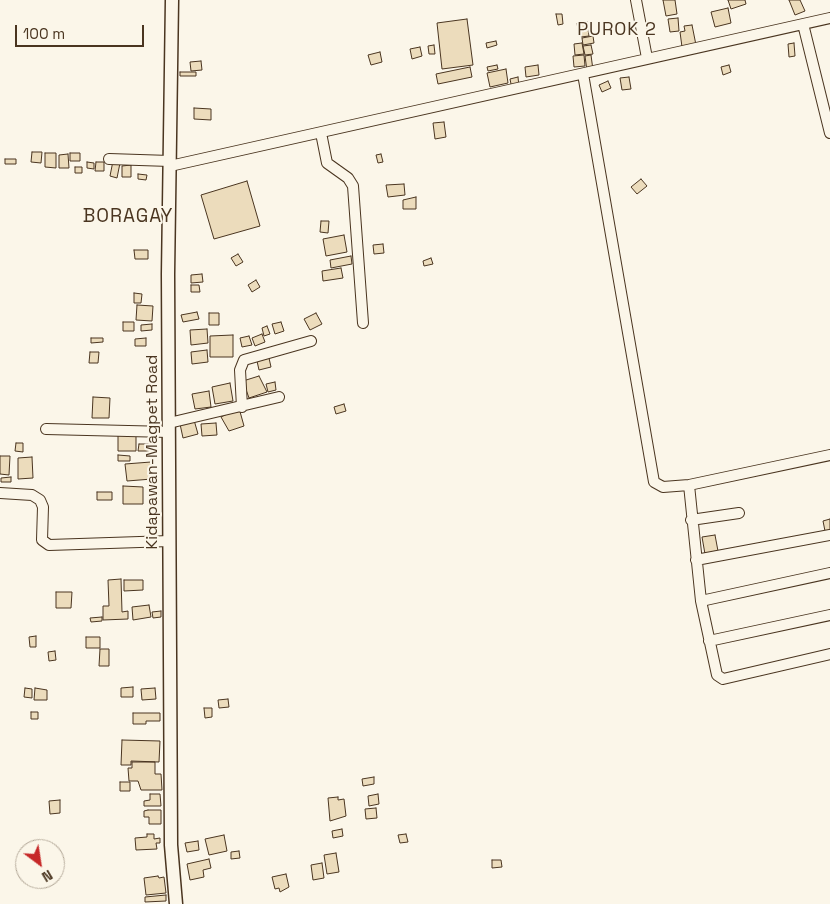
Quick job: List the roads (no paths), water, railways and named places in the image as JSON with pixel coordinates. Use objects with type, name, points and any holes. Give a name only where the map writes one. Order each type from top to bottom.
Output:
[{"type":"main road","name":"Kidapawan-Magpet Road","points":[[172,0],[169,428],[171,845],[176,904]]},
{"type":"street","points":[[636,0],[647,58]]},
{"type":"street","points":[[109,159],[170,163],[321,133],[830,18]]},
{"type":"street","points":[[803,24],[830,133]]},
{"type":"street","points":[[583,74],[652,478],[656,484],[663,487],[689,485],[830,455]]},
{"type":"street","points":[[321,133],[327,163],[348,178],[353,186],[363,323]]},
{"type":"street","points":[[242,407],[240,370],[244,360],[311,341]]},
{"type":"street","points":[[46,429],[169,428],[279,397]]},
{"type":"street","points":[[689,485],[691,520],[701,601],[717,675],[723,680],[830,654]]},
{"type":"street","points":[[0,493],[32,495],[40,500],[43,507],[42,540],[49,544],[170,541]]},
{"type":"street","points":[[691,520],[739,513]]},
{"type":"street","points":[[696,560],[830,535]]},
{"type":"street","points":[[701,601],[830,573]]},
{"type":"street","points":[[709,641],[830,615]]},
{"type":"district","name":"PUROK 2","points":[[617,30]]},
{"type":"district","name":"BORAGAY","points":[[128,217]]}]
